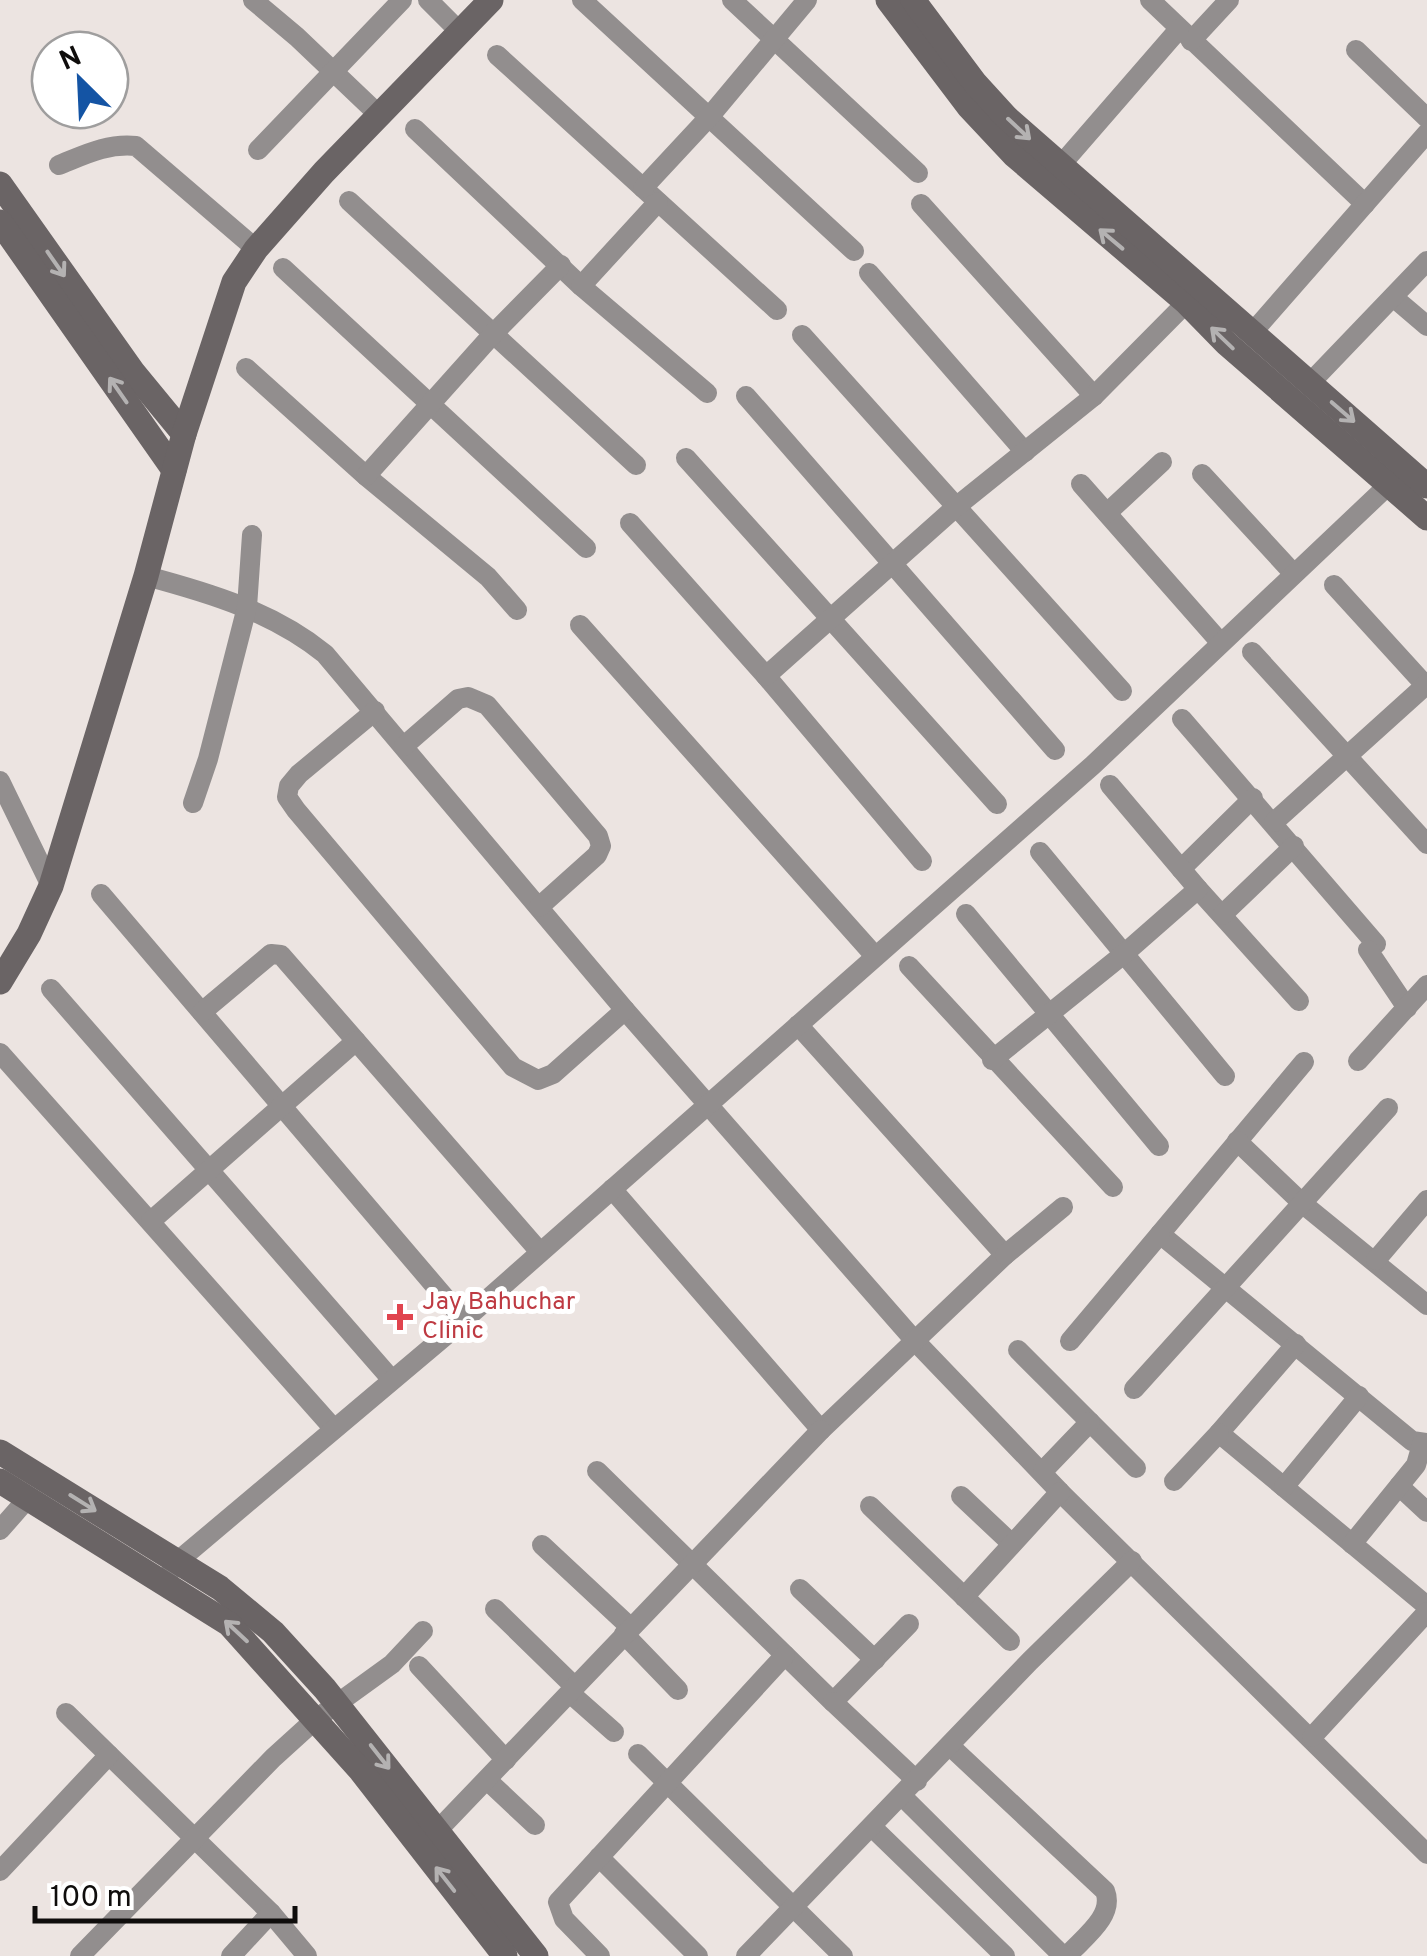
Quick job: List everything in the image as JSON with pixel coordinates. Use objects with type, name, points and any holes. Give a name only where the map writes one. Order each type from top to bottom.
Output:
[{"type":"street","points":[[253,0],[380,116]]},
{"type":"street","points":[[258,150],[402,0]]},
{"type":"street","points":[[428,0],[460,32]]},
{"type":"street","points":[[0,982],[29,934],[51,886],[226,301],[256,249],[492,0]]},
{"type":"street","points":[[582,0],[854,251]]},
{"type":"street","points":[[732,0],[918,172]]},
{"type":"street","points":[[581,286],[710,116],[808,0]]},
{"type":"street","points":[[888,0],[970,106],[1014,155],[1193,296],[1252,333],[1310,383],[1398,476],[1427,518]]},
{"type":"street","points":[[913,0],[986,96],[1193,296],[1226,343],[1398,476],[1427,486]]},
{"type":"street","points":[[1150,0],[1365,204]]},
{"type":"street","points":[[1060,166],[1185,35],[1229,0]]},
{"type":"street","points":[[1356,50],[1427,118]]},
{"type":"street","points":[[497,55],[777,310]]},
{"type":"street","points":[[415,129],[581,286],[708,393]]},
{"type":"street","points":[[1252,333],[1427,133]]},
{"type":"street","points":[[58,165],[102,148],[136,146],[256,249]]},
{"type":"street","points":[[0,184],[133,372],[184,434]]},
{"type":"street","points":[[349,201],[636,465]]},
{"type":"street","points":[[920,204],[1094,396]]},
{"type":"street","points":[[0,222],[174,470]]},
{"type":"street","points":[[1310,383],[1427,261]]},
{"type":"street","points":[[366,476],[492,334],[561,265]]},
{"type":"street","points":[[283,268],[586,548]]},
{"type":"street","points":[[869,274],[1026,452]]},
{"type":"street","points":[[766,676],[957,506],[1094,396],[1193,296]]},
{"type":"street","points":[[1393,296],[1427,326]]},
{"type":"street","points":[[802,335],[1122,691]]},
{"type":"street","points":[[246,368],[366,476],[488,577],[517,610]]},
{"type":"street","points":[[746,396],[1055,750]]},
{"type":"street","points":[[686,458],[997,804]]},
{"type":"street","points":[[1107,513],[1162,462]]},
{"type":"street","points":[[1202,474],[1294,574]]},
{"type":"street","points":[[171,1571],[464,1320],[1093,765],[1398,476]]},
{"type":"street","points":[[1081,484],[1220,642]]},
{"type":"street","points":[[630,523],[922,861]]},
{"type":"street","points":[[193,803],[247,607],[252,535]]},
{"type":"street","points":[[146,576],[247,607],[316,646],[625,1010],[916,1341],[1060,1492],[1427,1854]]},
{"type":"street","points":[[1274,822],[1427,686],[1334,585]]},
{"type":"street","points":[[580,625],[875,956]]},
{"type":"street","points":[[1252,652],[1427,844]]},
{"type":"street","points":[[404,746],[458,698],[478,699],[598,836],[598,855],[539,907]]},
{"type":"street","points":[[375,711],[298,774],[289,786],[287,798],[296,810],[513,1067],[538,1080],[554,1074],[625,1010]]},
{"type":"street","points":[[1182,719],[1294,846],[1372,947],[1406,1008]]},
{"type":"street","points":[[0,781],[51,886]]},
{"type":"street","points":[[1110,785],[1299,1001]]},
{"type":"street","points":[[1181,869],[1253,798]]},
{"type":"street","points":[[1222,915],[1294,846]]},
{"type":"street","points":[[1040,852],[1225,1076]]},
{"type":"street","points":[[992,1060],[1198,889]]},
{"type":"street","points":[[102,894],[464,1320]]},
{"type":"street","points":[[966,914],[1160,1146]]},
{"type":"street","points":[[202,1012],[271,954],[281,955],[540,1252]]},
{"type":"street","points":[[908,966],[1112,1187]]},
{"type":"street","points":[[1358,1061],[1427,984]]},
{"type":"street","points":[[51,989],[392,1380]]},
{"type":"street","points":[[798,1025],[1005,1255]]},
{"type":"street","points":[[151,1221],[356,1042]]},
{"type":"street","points":[[0,1052],[334,1430]]},
{"type":"street","points":[[1070,1342],[1304,1062]]},
{"type":"street","points":[[1134,1389],[1388,1108]]},
{"type":"street","points":[[1236,1141],[1303,1204],[1427,1305]]},
{"type":"street","points":[[612,1189],[821,1430]]},
{"type":"street","points":[[1376,1260],[1427,1200]]},
{"type":"street","points":[[437,1831],[821,1430],[1005,1255],[1063,1206]]},
{"type":"street","points":[[1160,1234],[1412,1441],[1425,1443],[1422,1454],[1399,1486],[1352,1544]]},
{"type":"street","points":[[1174,1482],[1296,1344]]},
{"type":"street","points":[[1018,1350],[1136,1468]]},
{"type":"street","points":[[1284,1487],[1358,1396]]},
{"type":"street","points":[[1042,1470],[1090,1422]]},
{"type":"street","points":[[1219,1433],[1427,1609],[1312,1737]]},
{"type":"street","points":[[0,1452],[171,1571]]},
{"type":"street","points":[[597,1472],[834,1702],[1065,1956],[1106,1913],[1109,1902],[1105,1891],[950,1746]]},
{"type":"street","points":[[0,1481],[249,1610],[283,1642],[361,1771],[505,1956]]},
{"type":"street","points":[[1399,1486],[1427,1512]]},
{"type":"street","points":[[964,1597],[1060,1492]]},
{"type":"street","points":[[961,1496],[1012,1544]]},
{"type":"street","points":[[0,1530],[28,1498]]},
{"type":"street","points":[[870,1506],[1010,1641]]},
{"type":"street","points":[[542,1545],[627,1631],[678,1690]]},
{"type":"street","points":[[746,1956],[1030,1661],[1132,1561]]},
{"type":"street","points":[[800,1589],[875,1660]]},
{"type":"street","points":[[494,1609],[614,1732]]},
{"type":"street","points":[[834,1702],[910,1624]]},
{"type":"street","points":[[80,1956],[194,1836],[326,1711],[392,1664],[424,1632]]},
{"type":"street","points":[[600,1956],[564,1919],[558,1902],[785,1655]]},
{"type":"street","points":[[419,1666],[506,1760]]},
{"type":"street","points":[[326,1711],[437,1831],[536,1956]]},
{"type":"street","points":[[66,1714],[271,1913],[307,1956]]},
{"type":"street","points":[[0,1871],[109,1754]]},
{"type":"street","points":[[638,1754],[843,1956]]},
{"type":"street","points":[[487,1780],[534,1825]]},
{"type":"street","points":[[872,1827],[995,1953]]},
{"type":"street","points":[[600,1858],[698,1956]]},
{"type":"street","points":[[231,1956],[271,1913]]},
{"type":"place","name":"Jay Bahuchar Clinic","points":[[400,1317]]}]
